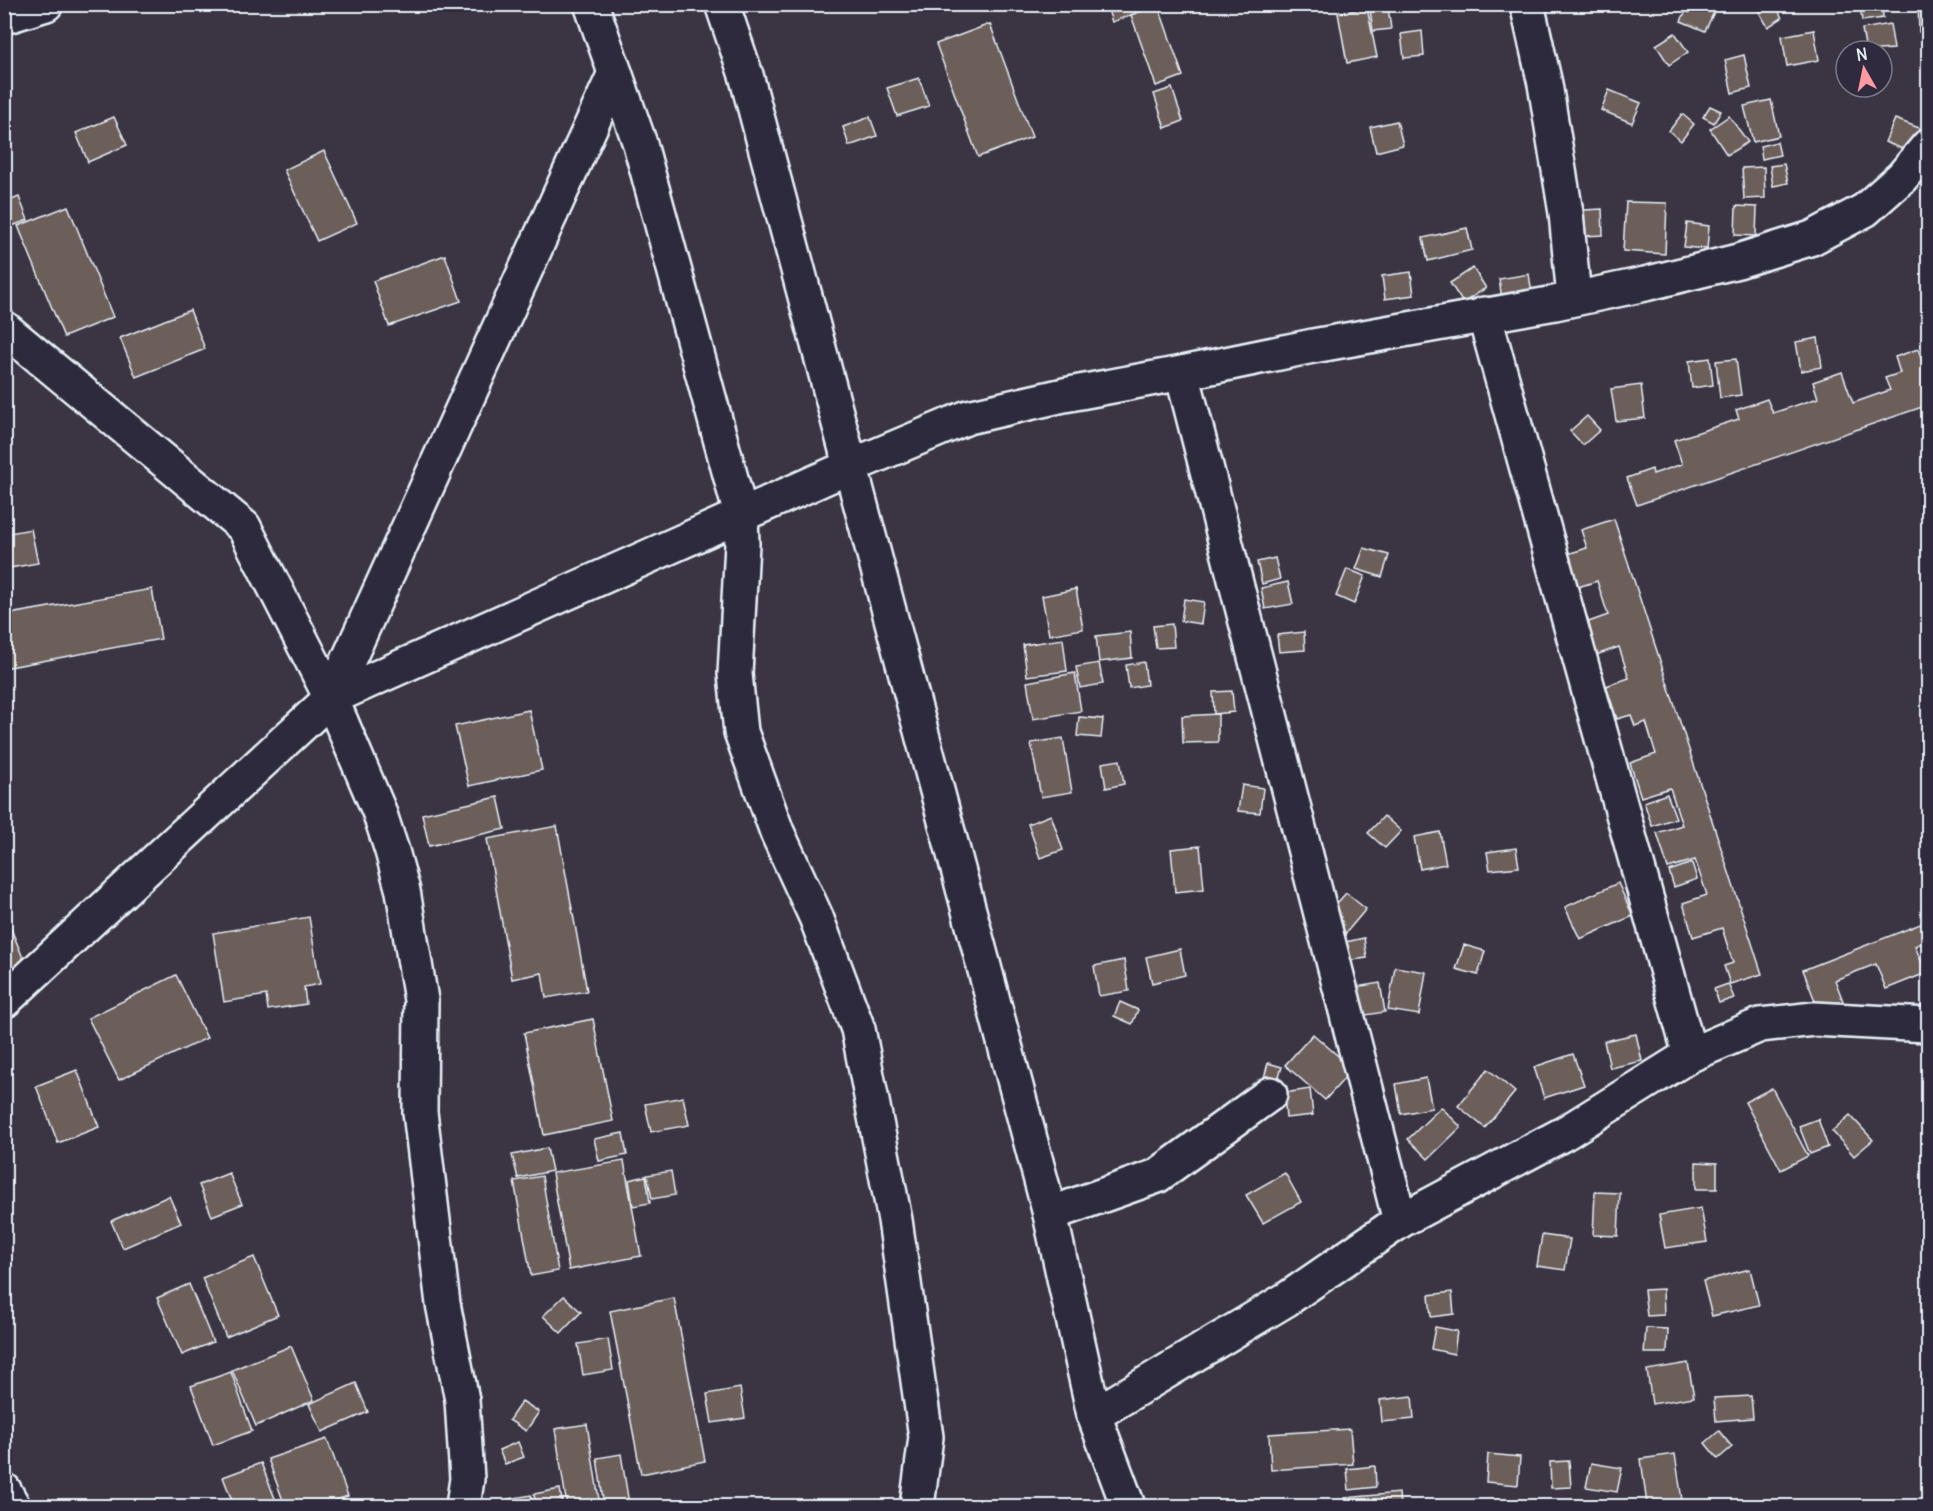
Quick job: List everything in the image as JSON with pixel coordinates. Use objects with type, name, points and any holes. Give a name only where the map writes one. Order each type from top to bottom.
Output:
[{"type":"main road","points":[[4,17],[46,4]]},
{"type":"main road","points":[[591,4],[640,144],[741,515],[742,544],[735,674],[741,732],[777,832],[816,917],[858,1029],[895,1220],[926,1437],[917,1506]]},
{"type":"main road","points":[[722,4],[746,75],[1050,1214],[1094,1415],[1128,1506]]},
{"type":"main road","points":[[1527,4],[1545,84],[1566,213],[1574,298]]},
{"type":"main road","points":[[331,698],[615,73]]},
{"type":"main road","points":[[4,1002],[331,698],[741,515],[968,417],[1064,395],[1313,346],[1574,298],[1727,264],[1812,238],[1865,210],[1902,177],[1929,146]]},
{"type":"main road","points":[[1484,314],[1690,1056]]},
{"type":"main road","points":[[4,328],[244,527],[331,698],[379,812],[392,851],[414,949],[422,1000],[420,1112],[443,1304],[462,1400],[467,1479],[463,1506]]},
{"type":"main road","points":[[1182,373],[1400,1221]]},
{"type":"main road","points":[[1094,1415],[1287,1299],[1400,1221],[1565,1134],[1690,1056],[1761,1025],[1814,1019],[1929,1025]]},
{"type":"main road","points":[[1050,1214],[1157,1176],[1270,1094]]},
{"type":"main road","points":[[4,1490],[13,1506]]},
{"type":"building","points":[[1106,4],[1158,4],[1158,5],[1112,22]]},
{"type":"building","points":[[1689,4],[1698,4],[1714,12],[1705,31],[1681,21]]},
{"type":"building","points":[[1775,4],[1782,18],[1768,27],[1759,12]]},
{"type":"building","points":[[1860,4],[1882,4],[1883,18],[1862,21]]},
{"type":"building","points":[[1918,4],[1928,4],[1928,31],[1919,32]]},
{"type":"building","points":[[1158,5],[1183,76],[1156,86],[1131,15]]},
{"type":"building","points":[[1388,7],[1391,29],[1373,31],[1370,9]]},
{"type":"building","points":[[1367,8],[1377,57],[1347,63],[1338,13]]},
{"type":"building","points":[[990,24],[1032,137],[978,157],[936,44]]},
{"type":"building","points":[[1890,24],[1892,39],[1864,39],[1862,29]]},
{"type":"building","points":[[1814,30],[1819,60],[1787,66],[1782,36]]},
{"type":"building","points":[[1422,31],[1424,56],[1404,58],[1401,34]]},
{"type":"building","points":[[1675,33],[1688,52],[1669,65],[1656,45]]},
{"type":"building","points":[[1744,55],[1751,88],[1732,93],[1725,60]]},
{"type":"building","points":[[919,78],[929,106],[897,116],[887,88]]},
{"type":"building","points":[[1172,88],[1183,121],[1165,128],[1154,94]]},
{"type":"building","points":[[1609,90],[1641,103],[1632,123],[1601,110]]},
{"type":"building","points":[[1771,100],[1779,136],[1753,142],[1744,106]]},
{"type":"building","points":[[1710,106],[1721,111],[1714,123],[1703,117]]},
{"type":"building","points":[[1682,114],[1694,124],[1681,141],[1669,131]]},
{"type":"building","points":[[1729,116],[1748,142],[1727,155],[1710,129]]},
{"type":"building","points":[[114,117],[127,145],[88,162],[76,133]]},
{"type":"building","points":[[870,117],[877,136],[849,146],[843,127]]},
{"type":"building","points":[[1895,119],[1922,129],[1913,153],[1885,142]]},
{"type":"building","points":[[1397,121],[1403,145],[1376,152],[1370,127]]},
{"type":"building","points":[[1777,142],[1780,155],[1762,159],[1760,146]]},
{"type":"building","points":[[324,151],[357,223],[317,241],[284,170]]},
{"type":"building","points":[[1784,164],[1788,183],[1773,186],[1770,166]]},
{"type":"building","points":[[1764,167],[1765,198],[1744,199],[1742,168]]},
{"type":"building","points":[[19,197],[28,220],[4,229],[4,203]]},
{"type":"building","points":[[1626,202],[1667,203],[1665,254],[1623,251]]},
{"type":"building","points":[[68,206],[113,317],[64,337],[18,226]]},
{"type":"building","points":[[1736,206],[1757,207],[1756,236],[1735,235]]},
{"type":"building","points":[[1602,209],[1603,235],[1585,236],[1584,210]]},
{"type":"building","points":[[1687,223],[1709,226],[1707,249],[1684,247]]},
{"type":"building","points":[[1467,228],[1472,250],[1428,261],[1423,238]]},
{"type":"building","points":[[445,255],[461,301],[389,326],[373,281]]},
{"type":"building","points":[[1473,268],[1486,288],[1463,303],[1450,283]]},
{"type":"building","points":[[1411,272],[1414,295],[1385,299],[1382,276]]},
{"type":"building","points":[[1529,274],[1532,294],[1502,299],[1499,279]]},
{"type":"building","points":[[190,310],[205,349],[136,377],[120,338]]},
{"type":"building","points":[[1818,338],[1822,367],[1801,371],[1796,342]]},
{"type":"building","points":[[1918,349],[1928,376],[1928,405],[1637,505],[1627,478],[1652,469],[1653,474],[1682,464],[1674,440],[1739,419],[1736,410],[1767,399],[1773,413],[1818,398],[1813,382],[1842,372],[1853,403],[1890,390],[1885,378],[1900,373],[1895,357]]},
{"type":"building","points":[[1710,358],[1713,385],[1692,388],[1689,361]]},
{"type":"building","points":[[1736,359],[1741,395],[1720,398],[1716,361]]},
{"type":"building","points":[[1641,385],[1645,418],[1616,421],[1611,389]]},
{"type":"building","points":[[1587,416],[1600,430],[1583,445],[1570,431]]},
{"type":"building","points":[[1614,519],[1762,974],[1730,984],[1724,966],[1733,963],[1722,928],[1693,937],[1683,903],[1707,895],[1695,860],[1668,868],[1657,833],[1682,825],[1670,788],[1641,797],[1630,763],[1656,754],[1646,722],[1635,726],[1631,715],[1617,719],[1606,686],[1629,678],[1619,647],[1593,656],[1583,624],[1608,615],[1597,581],[1572,589],[1561,556],[1587,548],[1581,530]]},
{"type":"building","points":[[31,529],[38,563],[4,569],[4,534]]},
{"type":"building","points":[[1364,548],[1389,555],[1382,577],[1356,569]]},
{"type":"building","points":[[1275,558],[1280,579],[1262,584],[1257,562]]},
{"type":"building","points":[[1347,569],[1365,576],[1354,604],[1336,596]]},
{"type":"building","points":[[1288,582],[1293,604],[1265,609],[1261,588]]},
{"type":"building","points":[[152,589],[161,639],[4,668],[4,615]]},
{"type":"building","points":[[1076,589],[1083,629],[1049,635],[1042,596]]},
{"type":"building","points":[[1184,599],[1204,602],[1201,624],[1181,621]]},
{"type":"building","points":[[1172,624],[1174,647],[1156,648],[1153,626]]},
{"type":"building","points":[[1130,632],[1132,658],[1099,662],[1096,636]]},
{"type":"building","points":[[1304,632],[1305,650],[1279,652],[1277,635]]},
{"type":"building","points":[[1063,639],[1067,671],[1027,676],[1023,645]]},
{"type":"building","points":[[1144,662],[1147,685],[1129,688],[1126,665]]},
{"type":"building","points":[[1099,663],[1103,684],[1080,688],[1076,667]]},
{"type":"building","points":[[1075,673],[1081,711],[1033,719],[1027,682]]},
{"type":"building","points":[[1232,691],[1234,712],[1214,714],[1213,692]]},
{"type":"building","points":[[529,710],[542,770],[469,786],[455,726]]},
{"type":"building","points":[[1218,714],[1218,742],[1183,743],[1182,716]]},
{"type":"building","points":[[1079,717],[1103,719],[1101,738],[1077,736]]},
{"type":"building","points":[[1063,738],[1072,792],[1041,797],[1031,743]]},
{"type":"building","points":[[1120,760],[1124,784],[1106,788],[1102,763]]},
{"type":"building","points":[[1242,785],[1263,788],[1260,813],[1238,811]]},
{"type":"building","points":[[1667,794],[1676,818],[1652,826],[1644,802]]},
{"type":"building","points":[[498,797],[505,829],[429,846],[422,814]]},
{"type":"building","points":[[1051,815],[1063,850],[1040,858],[1028,824]]},
{"type":"building","points":[[1384,816],[1401,831],[1385,848],[1368,833]]},
{"type":"building","points":[[557,826],[587,991],[546,998],[542,973],[512,979],[487,839]]},
{"type":"building","points":[[1440,832],[1446,864],[1420,869],[1414,837]]},
{"type":"building","points":[[1200,846],[1204,889],[1175,892],[1171,849]]},
{"type":"building","points":[[1516,848],[1519,867],[1490,870],[1487,852]]},
{"type":"building","points":[[1692,863],[1697,879],[1674,887],[1669,871]]},
{"type":"building","points":[[1618,883],[1633,916],[1580,939],[1565,907]]},
{"type":"building","points":[[1346,893],[1366,909],[1345,934],[1325,917]]},
{"type":"building","points":[[309,917],[320,984],[304,987],[306,1004],[268,1010],[266,995],[224,1002],[213,933]]},
{"type":"building","points":[[1928,921],[1928,940],[1915,946],[1926,973],[1886,989],[1876,964],[1835,980],[1843,1001],[1819,1011],[1803,970]]},
{"type":"building","points":[[9,924],[26,965],[4,973],[4,926]]},
{"type":"building","points":[[1364,938],[1367,958],[1344,961],[1341,943]]},
{"type":"building","points":[[1464,945],[1485,951],[1478,975],[1456,969]]},
{"type":"building","points":[[1180,949],[1185,975],[1152,983],[1146,957]]},
{"type":"building","points":[[1124,960],[1129,991],[1099,996],[1094,966]]},
{"type":"building","points":[[1395,967],[1426,972],[1419,1015],[1388,1010]]},
{"type":"building","points":[[176,975],[207,1038],[119,1080],[88,1018]]},
{"type":"building","points":[[1380,983],[1385,1012],[1360,1016],[1355,987]]},
{"type":"building","points":[[1728,984],[1734,998],[1719,1003],[1714,989]]},
{"type":"building","points":[[1120,1002],[1138,1010],[1132,1024],[1114,1016]]},
{"type":"building","points":[[593,1019],[613,1121],[544,1135],[524,1033]]},
{"type":"building","points":[[1313,1034],[1353,1069],[1325,1100],[1285,1065]]},
{"type":"building","points":[[1636,1034],[1642,1061],[1610,1068],[1604,1041]]},
{"type":"building","points":[[1573,1054],[1584,1085],[1544,1098],[1534,1067]]},
{"type":"building","points":[[1268,1063],[1282,1067],[1277,1082],[1264,1078]]},
{"type":"building","points":[[1488,1069],[1515,1092],[1485,1128],[1458,1106]]},
{"type":"building","points":[[77,1070],[99,1127],[58,1143],[36,1086]]},
{"type":"building","points":[[1426,1078],[1432,1108],[1401,1114],[1396,1084]]},
{"type":"building","points":[[1772,1088],[1808,1156],[1781,1170],[1745,1102]]},
{"type":"building","points":[[1310,1089],[1313,1115],[1286,1118],[1284,1093]]},
{"type":"building","points":[[683,1097],[689,1125],[651,1132],[645,1104]]},
{"type":"building","points":[[1441,1107],[1461,1127],[1428,1159],[1408,1139]]},
{"type":"building","points":[[1850,1115],[1873,1140],[1854,1156],[1832,1131]]},
{"type":"building","points":[[1818,1119],[1828,1147],[1810,1154],[1799,1126]]},
{"type":"building","points":[[623,1133],[627,1155],[599,1161],[594,1139]]},
{"type":"building","points":[[547,1148],[552,1171],[518,1178],[512,1155]]},
{"type":"building","points":[[624,1161],[641,1256],[569,1270],[552,1173]]},
{"type":"building","points":[[1696,1162],[1717,1163],[1717,1189],[1696,1189]]},
{"type":"building","points":[[671,1171],[675,1195],[652,1199],[647,1175]]},
{"type":"building","points":[[229,1173],[242,1204],[212,1216],[199,1185]]},
{"type":"building","points":[[1285,1173],[1301,1202],[1263,1223],[1246,1195]]},
{"type":"building","points":[[542,1176],[558,1271],[531,1276],[514,1181]]},
{"type":"building","points":[[646,1176],[650,1203],[633,1206],[629,1180]]},
{"type":"building","points":[[1595,1192],[1620,1193],[1618,1236],[1593,1235]]},
{"type":"building","points":[[169,1196],[181,1223],[123,1248],[111,1221]]},
{"type":"building","points":[[1701,1208],[1707,1242],[1665,1248],[1659,1215]]},
{"type":"building","points":[[1542,1235],[1570,1239],[1565,1270],[1537,1266]]},
{"type":"building","points":[[254,1257],[278,1315],[226,1337],[202,1278]]},
{"type":"building","points":[[1750,1269],[1759,1305],[1712,1316],[1703,1281]]},
{"type":"building","points":[[189,1284],[213,1342],[182,1355],[157,1298]]},
{"type":"building","points":[[1663,1289],[1664,1315],[1647,1316],[1644,1290]]},
{"type":"building","points":[[1452,1292],[1454,1314],[1431,1317],[1429,1295]]},
{"type":"building","points":[[564,1296],[581,1312],[561,1333],[543,1316]]},
{"type":"building","points":[[674,1298],[705,1461],[641,1474],[610,1311]]},
{"type":"building","points":[[1435,1327],[1457,1331],[1454,1354],[1431,1349]]},
{"type":"building","points":[[1646,1328],[1668,1329],[1667,1353],[1644,1353]]},
{"type":"building","points":[[608,1339],[613,1370],[583,1375],[578,1344]]},
{"type":"building","points":[[291,1346],[314,1400],[256,1426],[232,1370]]},
{"type":"building","points":[[1688,1363],[1694,1397],[1652,1404],[1647,1370]]},
{"type":"building","points":[[231,1372],[252,1431],[213,1445],[191,1386]]},
{"type":"building","points":[[356,1383],[368,1412],[322,1432],[309,1404]]},
{"type":"building","points":[[740,1388],[745,1418],[712,1423],[707,1394]]},
{"type":"building","points":[[1412,1396],[1414,1419],[1382,1422],[1380,1400]]},
{"type":"building","points":[[1751,1396],[1753,1418],[1716,1421],[1714,1398]]},
{"type":"building","points":[[522,1401],[539,1412],[526,1431],[509,1420]]},
{"type":"building","points":[[587,1424],[600,1506],[567,1506],[555,1429]]},
{"type":"building","points":[[1350,1429],[1353,1464],[1271,1470],[1269,1434]]},
{"type":"building","points":[[1719,1431],[1732,1447],[1718,1459],[1705,1443]]},
{"type":"building","points":[[327,1439],[348,1496],[319,1506],[285,1506],[268,1459]]},
{"type":"building","points":[[518,1442],[524,1457],[505,1464],[499,1450]]},
{"type":"building","points":[[621,1454],[629,1504],[604,1506],[597,1458]]},
{"type":"building","points":[[1488,1454],[1520,1457],[1518,1485],[1486,1482]]},
{"type":"building","points":[[1675,1454],[1682,1500],[1647,1505],[1641,1459]]},
{"type":"building","points":[[1569,1461],[1571,1487],[1551,1488],[1550,1462]]},
{"type":"building","points":[[261,1463],[278,1506],[234,1506],[223,1477]]},
{"type":"building","points":[[1591,1463],[1622,1468],[1617,1492],[1586,1487]]},
{"type":"building","points":[[1375,1466],[1376,1487],[1349,1490],[1347,1469]]},
{"type":"building","points":[[560,1489],[563,1506],[536,1506],[534,1494]]},
{"type":"building","points":[[1399,1493],[1400,1506],[1345,1506],[1345,1498]]},
{"type":"building","points":[[531,1495],[533,1506],[509,1506],[508,1499]]}]
